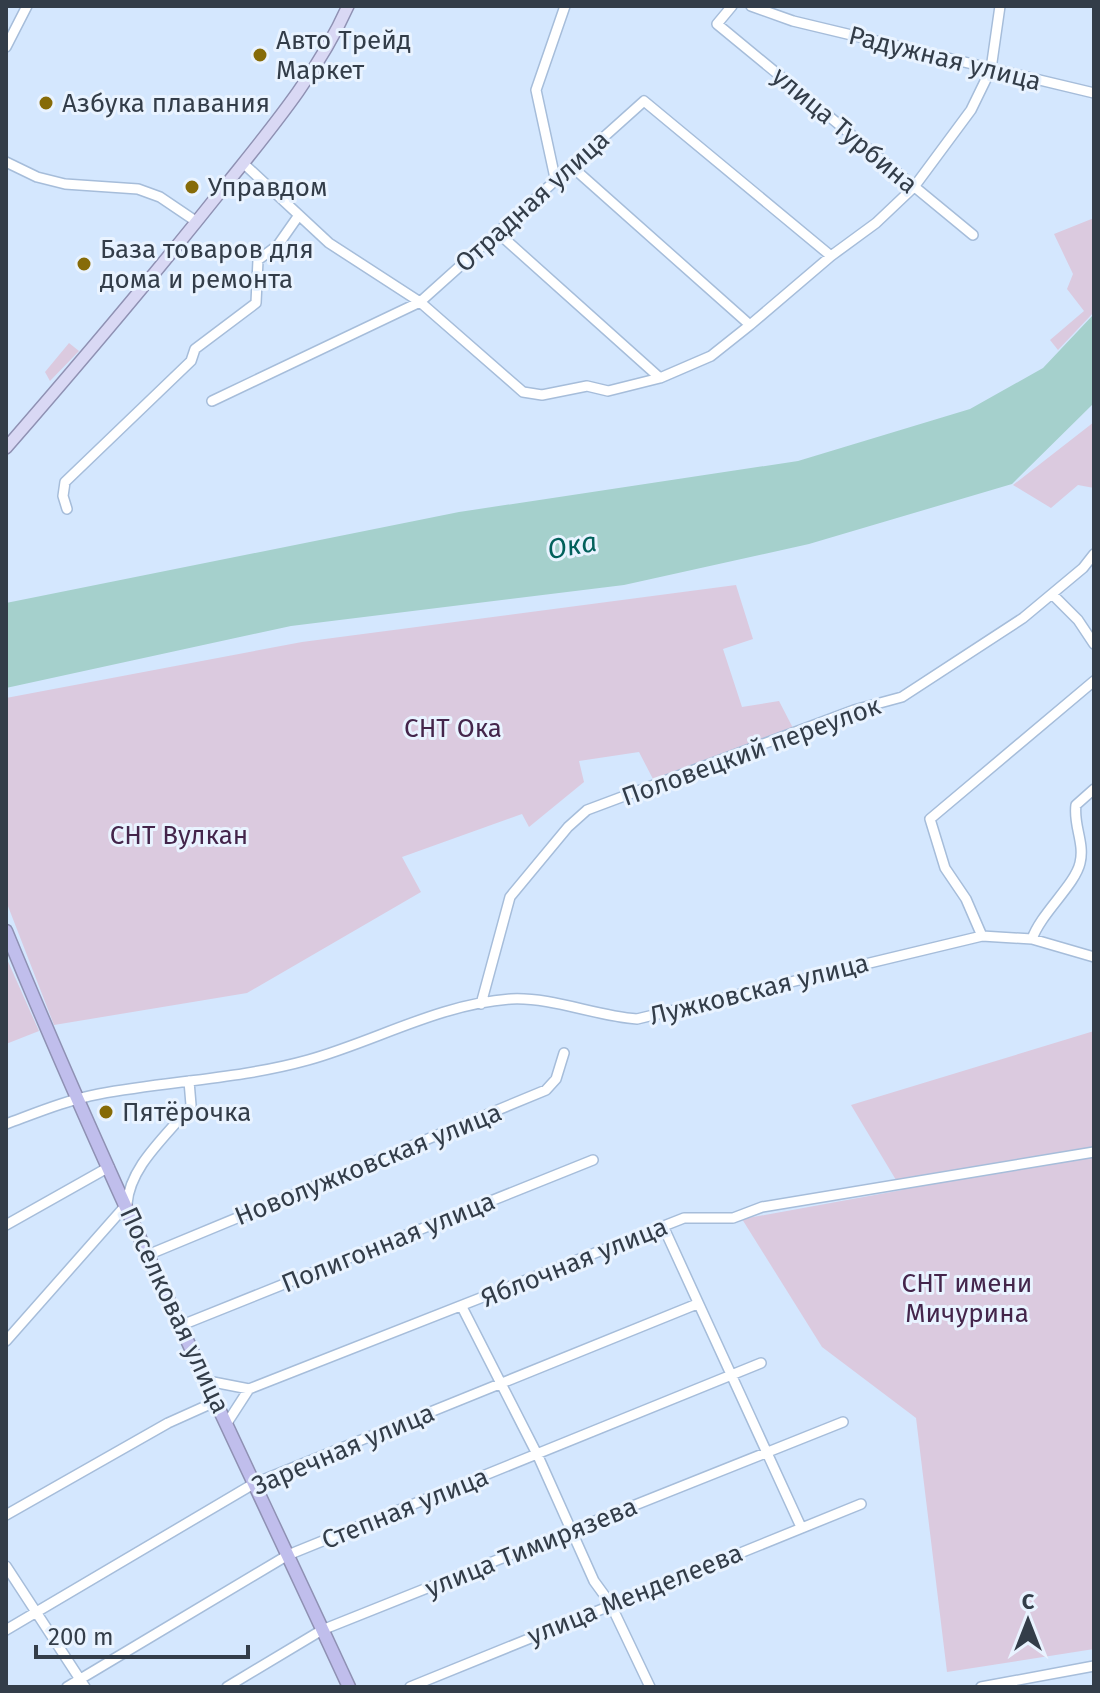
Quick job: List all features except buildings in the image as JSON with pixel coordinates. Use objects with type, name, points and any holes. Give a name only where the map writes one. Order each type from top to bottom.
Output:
[{"type":"highway","name":"Поселковая улица","points":[[6,931],[75,1099],[127,1204],[349,1687]]},
{"type":"main road","points":[[6,448],[243,163],[326,52],[348,6]]},
{"type":"street","points":[[6,47],[27,6]]},
{"type":"street","points":[[555,178],[536,90],[565,6]]},
{"type":"street","name":"улица Турбина","points":[[732,6],[717,24],[973,235]]},
{"type":"street","name":"Радужная улица","points":[[751,6],[793,21],[1094,93]]},
{"type":"street","points":[[243,163],[329,243],[420,302],[523,392],[542,395],[587,386],[608,391],[660,378],[711,356],[831,256],[876,223],[914,187],[971,110],[991,69],[1000,6]]},
{"type":"street","name":"Отрадная улица","points":[[212,401],[420,302],[644,101],[831,256]]},
{"type":"street","points":[[6,162],[37,177],[65,184],[138,189],[160,197],[197,222]]},
{"type":"street","points":[[570,165],[750,325]]},
{"type":"street","points":[[67,509],[63,496],[65,482],[191,361],[195,349],[256,303],[258,260],[278,245],[299,215]]},
{"type":"street","points":[[497,232],[660,378]]},
{"type":"street","name":"Половецкий переулок","points":[[481,1004],[510,897],[568,827],[587,810],[854,710],[902,697],[1023,618],[1094,554]]},
{"type":"street","points":[[1052,594],[1078,620],[1094,644]]},
{"type":"street","points":[[982,936],[966,899],[945,868],[930,819],[1094,681]]},
{"type":"street","points":[[1032,939],[1036,926],[1080,865],[1076,805],[1094,789]]},
{"type":"street","points":[[1080,865],[1094,862]]},
{"type":"street","name":"Лужковская улица","points":[[6,1124],[75,1099],[308,1060],[443,1012],[513,999],[540,1001],[604,1017],[637,1019],[768,984],[982,936],[1032,939],[1094,957]]},
{"type":"street","name":"Новолужковская улица","points":[[150,1254],[546,1090],[556,1079],[564,1053]]},
{"type":"street","points":[[6,1341],[127,1204],[128,1187],[136,1172],[191,1105],[189,1081]]},
{"type":"street","name":"Яблочная улица","points":[[249,1389],[684,1218],[733,1218],[762,1207],[1094,1152]]},
{"type":"street","name":"Полигонная улица","points":[[182,1325],[593,1160]]},
{"type":"street","points":[[6,1225],[109,1167]]},
{"type":"street","points":[[663,1226],[801,1527]]},
{"type":"street","name":"Заречная улица","points":[[6,1630],[255,1483],[697,1304]]},
{"type":"street","points":[[462,1307],[538,1456],[594,1581],[610,1603],[650,1687]]},
{"type":"street","name":"Степная улица","points":[[67,1687],[83,1683],[288,1555],[761,1363]]},
{"type":"street","points":[[208,1381],[249,1389],[227,1423]]},
{"type":"street","points":[[6,1515],[168,1423],[217,1401]]},
{"type":"street","name":"улица Тимирязева","points":[[227,1687],[322,1630],[843,1422]]},
{"type":"street","name":"улица Менделеева","points":[[410,1687],[610,1603],[861,1504]]},
{"type":"street","points":[[6,1566],[83,1683]]},
{"type":"street","points":[[981,1687],[1094,1666]]},
{"type":"green space","points":[[1094,218],[1094,312],[1058,350],[1050,340],[1084,311],[1067,289],[1073,274],[1054,234]]},
{"type":"green space","points":[[69,343],[79,351],[50,381],[45,372]]},
{"type":"green space","points":[[1094,422],[1094,488],[1078,485],[1051,508],[1013,485]]},
{"type":"green space","points":[[736,585],[753,639],[723,649],[742,707],[779,701],[794,730],[653,779],[639,752],[579,761],[584,782],[529,827],[522,814],[402,857],[421,892],[247,993],[54,1025],[6,901],[6,698],[302,642]]},
{"type":"green space","points":[[6,957],[39,1031],[6,1044]]},
{"type":"green space","name":"СНТ имени Мичурина","points":[[1094,1031],[1094,1649],[947,1672],[916,1418],[822,1347],[742,1219],[902,1190],[851,1105]]},
{"type":"water","name":"Ока","points":[[1094,314],[1094,403],[1012,484],[809,544],[624,585],[291,626],[6,688],[6,603],[459,512],[798,461],[970,409],[1043,368]]},
{"type":"place","name":"Авто Трейд Маркет","points":[[260,55]]},
{"type":"place","name":"Азбука плавания","points":[[46,103]]},
{"type":"place","name":"Управдом","points":[[192,187]]},
{"type":"place","name":"База товаров для дома и ремонта","points":[[84,264]]},
{"type":"place","name":"Пятёрочка","points":[[106,1112]]},
{"type":"park label","name":"СНТ Ока","points":[[453,728]]},
{"type":"park label","name":"СНТ Вулкан","points":[[179,835]]}]
